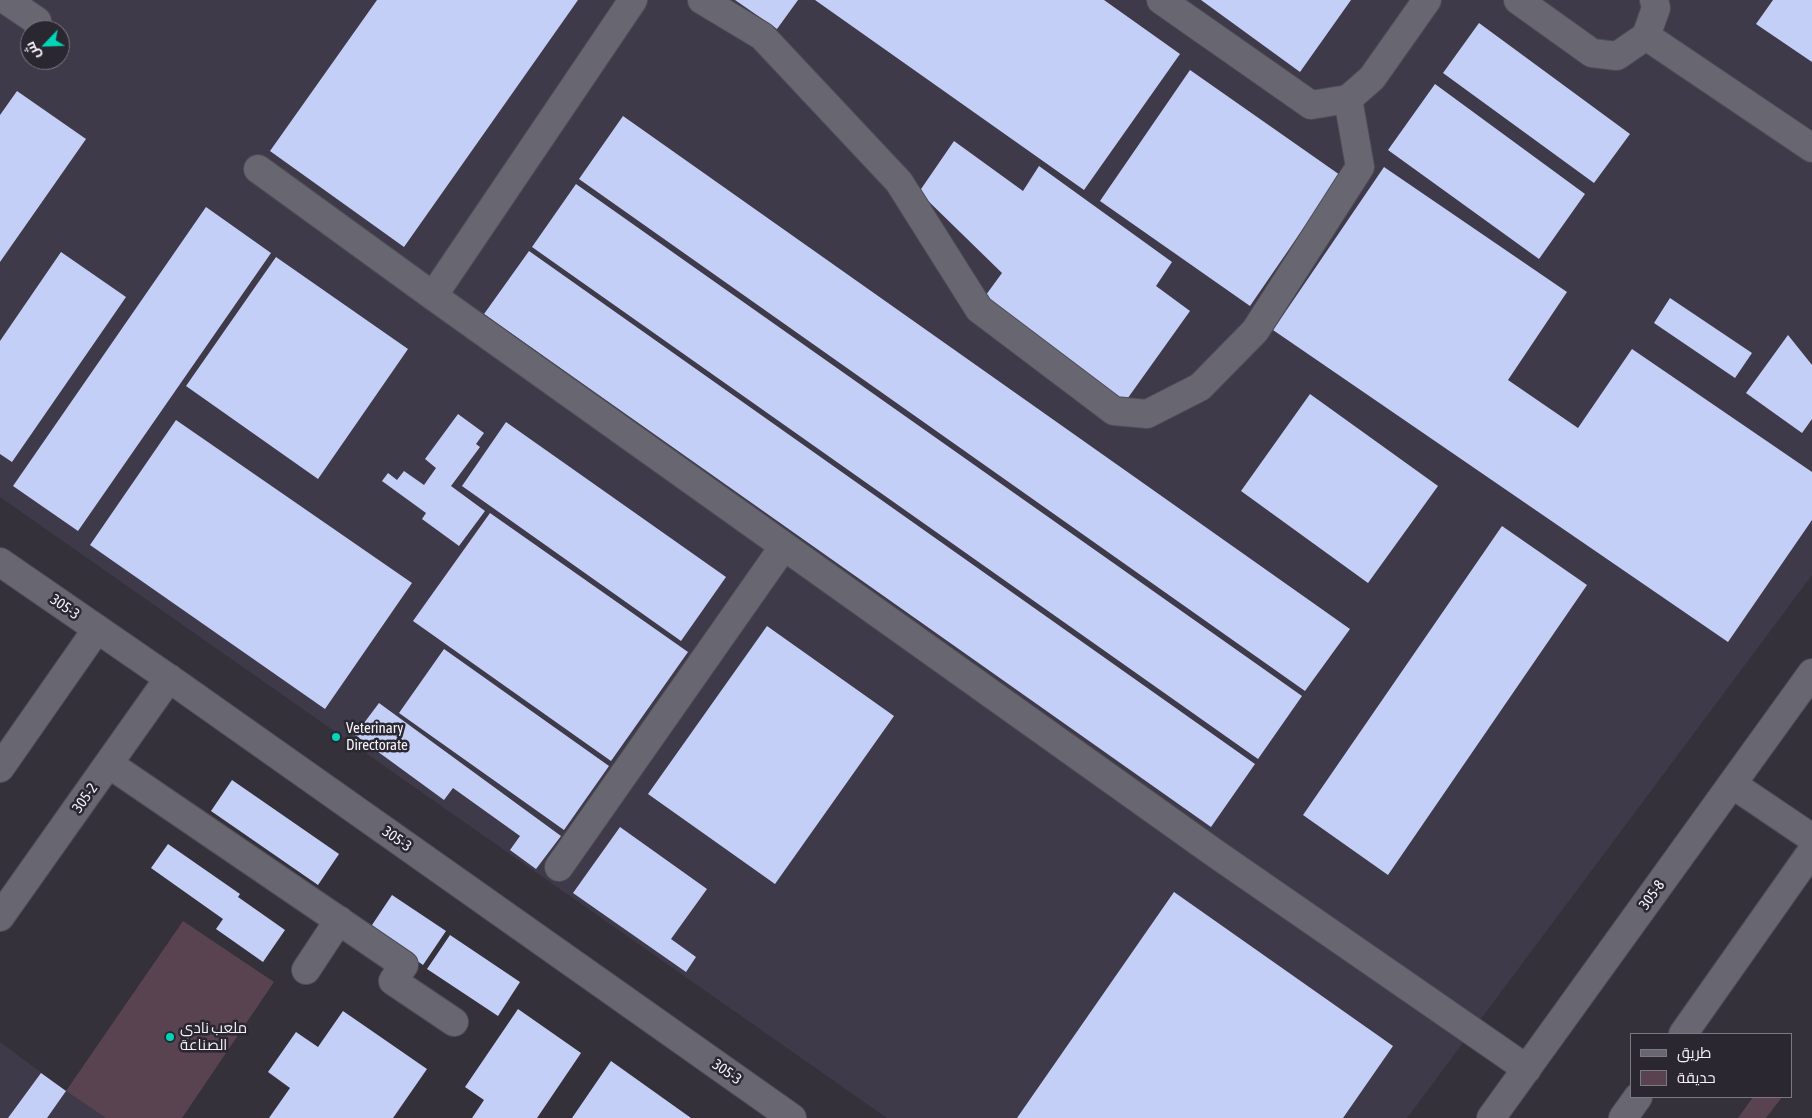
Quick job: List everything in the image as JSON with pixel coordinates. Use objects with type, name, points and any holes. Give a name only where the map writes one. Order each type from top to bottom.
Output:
[{"type":"street","points":[[6,0],[36,20]]},
{"type":"street","points":[[433,296],[633,0]]},
{"type":"street","points":[[702,0],[762,36],[898,182],[979,309],[1114,411],[1147,414],[1200,387],[1254,331],[1360,167],[1348,99]]},
{"type":"street","points":[[1161,0],[1311,105],[1348,99],[1372,78],[1427,0]]},
{"type":"street","points":[[1518,0],[1592,53],[1617,56],[1646,36],[1656,8],[1654,0]]},
{"type":"street","points":[[1646,36],[1812,148]]},
{"type":"street","points":[[258,169],[433,296],[1216,854],[1527,1069]]},
{"type":"street","points":[[559,866],[784,546]]},
{"type":"street","name":"305-3","points":[[0,562],[168,678],[792,1118]]},
{"type":"street","points":[[0,768],[97,630]]},
{"type":"street","name":"305-8","points":[[1491,1118],[1812,673]]},
{"type":"street","name":"305-2","points":[[0,917],[168,678]]},
{"type":"street","points":[[109,764],[404,965],[393,981],[454,1022]]},
{"type":"street","points":[[1732,784],[1812,838]]},
{"type":"street","points":[[1683,1033],[1812,851]]},
{"type":"street","points":[[306,970],[338,920]]},
{"type":"street","points":[[1624,1118],[1637,1098]]},
{"type":"shaded area","points":[[0,0],[1812,0],[1812,575],[1407,1118],[887,1118],[0,497]]},
{"type":"shaded area","points":[[0,1042],[66,1091],[106,1118],[0,1118]]},
{"type":"green space","name":"ملعب نادي الصناعة","points":[[183,921],[274,982],[182,1118],[106,1118],[66,1091]]},
{"type":"green space","points":[[1752,1098],[1781,1098],[1766,1118],[1738,1118]]},
{"type":"building","points":[[377,0],[578,0],[404,247],[270,151]]},
{"type":"building","points":[[735,0],[798,0],[777,29]]},
{"type":"building","points":[[815,0],[1104,0],[1180,54],[1084,190]]},
{"type":"building","points":[[1201,0],[1351,0],[1300,72]]},
{"type":"building","points":[[1773,0],[1812,0],[1812,62],[1756,24]]},
{"type":"building","points":[[1479,23],[1630,134],[1594,183],[1443,73]]},
{"type":"building","points":[[1190,70],[1340,175],[1250,306],[1100,201]]},
{"type":"building","points":[[1435,84],[1585,194],[1539,259],[1388,150]]},
{"type":"building","points":[[17,91],[86,139],[0,262],[0,115]]},
{"type":"building","points":[[623,116],[1350,629],[1305,691],[579,179]]},
{"type":"building","points":[[954,141],[1023,191],[1039,166],[1172,262],[1156,286],[1190,311],[1125,402],[983,299],[1002,273],[919,192]]},
{"type":"building","points":[[1384,167],[1567,292],[1508,380],[1578,428],[1632,349],[1812,472],[1812,520],[1728,642],[1273,330]]},
{"type":"building","points":[[576,184],[1302,696],[1258,759],[532,247]]},
{"type":"building","points":[[206,207],[271,253],[78,531],[13,486]]},
{"type":"building","points":[[529,251],[1255,764],[1211,827],[484,314]]},
{"type":"building","points":[[61,252],[126,297],[12,462],[0,454],[0,341]]},
{"type":"building","points":[[276,257],[408,349],[318,479],[186,386]]},
{"type":"building","points":[[1670,298],[1752,353],[1735,378],[1654,323]]},
{"type":"building","points":[[1788,335],[1812,365],[1812,419],[1802,433],[1746,393]]},
{"type":"building","points":[[1310,394],[1438,486],[1368,583],[1241,491]]},
{"type":"building","points":[[458,414],[484,433],[476,444],[480,447],[451,486],[485,511],[459,546],[422,519],[426,513],[382,481],[388,473],[397,480],[404,471],[424,485],[436,468],[425,459]]},
{"type":"building","points":[[176,420],[412,583],[325,709],[90,545]]},
{"type":"building","points":[[506,422],[726,577],[681,641],[462,486]]},
{"type":"building","points":[[490,513],[688,652],[611,761],[413,621]]},
{"type":"building","points":[[1502,526],[1587,585],[1388,875],[1303,815]]},
{"type":"building","points":[[767,626],[894,716],[775,884],[648,794]]},
{"type":"building","points":[[444,649],[609,766],[564,830],[399,713]]},
{"type":"building","points":[[379,703],[561,836],[536,869],[510,850],[520,836],[453,788],[444,800],[355,735]]},
{"type":"building","points":[[232,780],[339,854],[318,885],[211,811]]},
{"type":"building","points":[[620,827],[707,889],[671,939],[696,957],[686,972],[573,893]]},
{"type":"building","points":[[168,844],[240,894],[238,897],[285,930],[263,962],[216,929],[223,919],[151,868]]},
{"type":"building","points":[[1174,892],[1393,1046],[1343,1118],[1017,1118]]},
{"type":"building","points":[[392,895],[446,931],[423,965],[370,928]]},
{"type":"building","points":[[450,935],[520,982],[498,1016],[427,969]]},
{"type":"building","points":[[518,1009],[581,1053],[537,1118],[472,1118],[484,1100],[465,1087]]},
{"type":"building","points":[[343,1011],[427,1069],[393,1118],[269,1118],[290,1088],[268,1072],[296,1032],[318,1047]]},
{"type":"building","points":[[611,1061],[691,1118],[572,1118]]},
{"type":"building","points":[[41,1073],[66,1091],[47,1118],[8,1118]]},
{"type":"place","name":"Veterinary Directorate","points":[[336,737]]},
{"type":"place","name":"ملعب نادي الصناعة","points":[[170,1037]]}]
